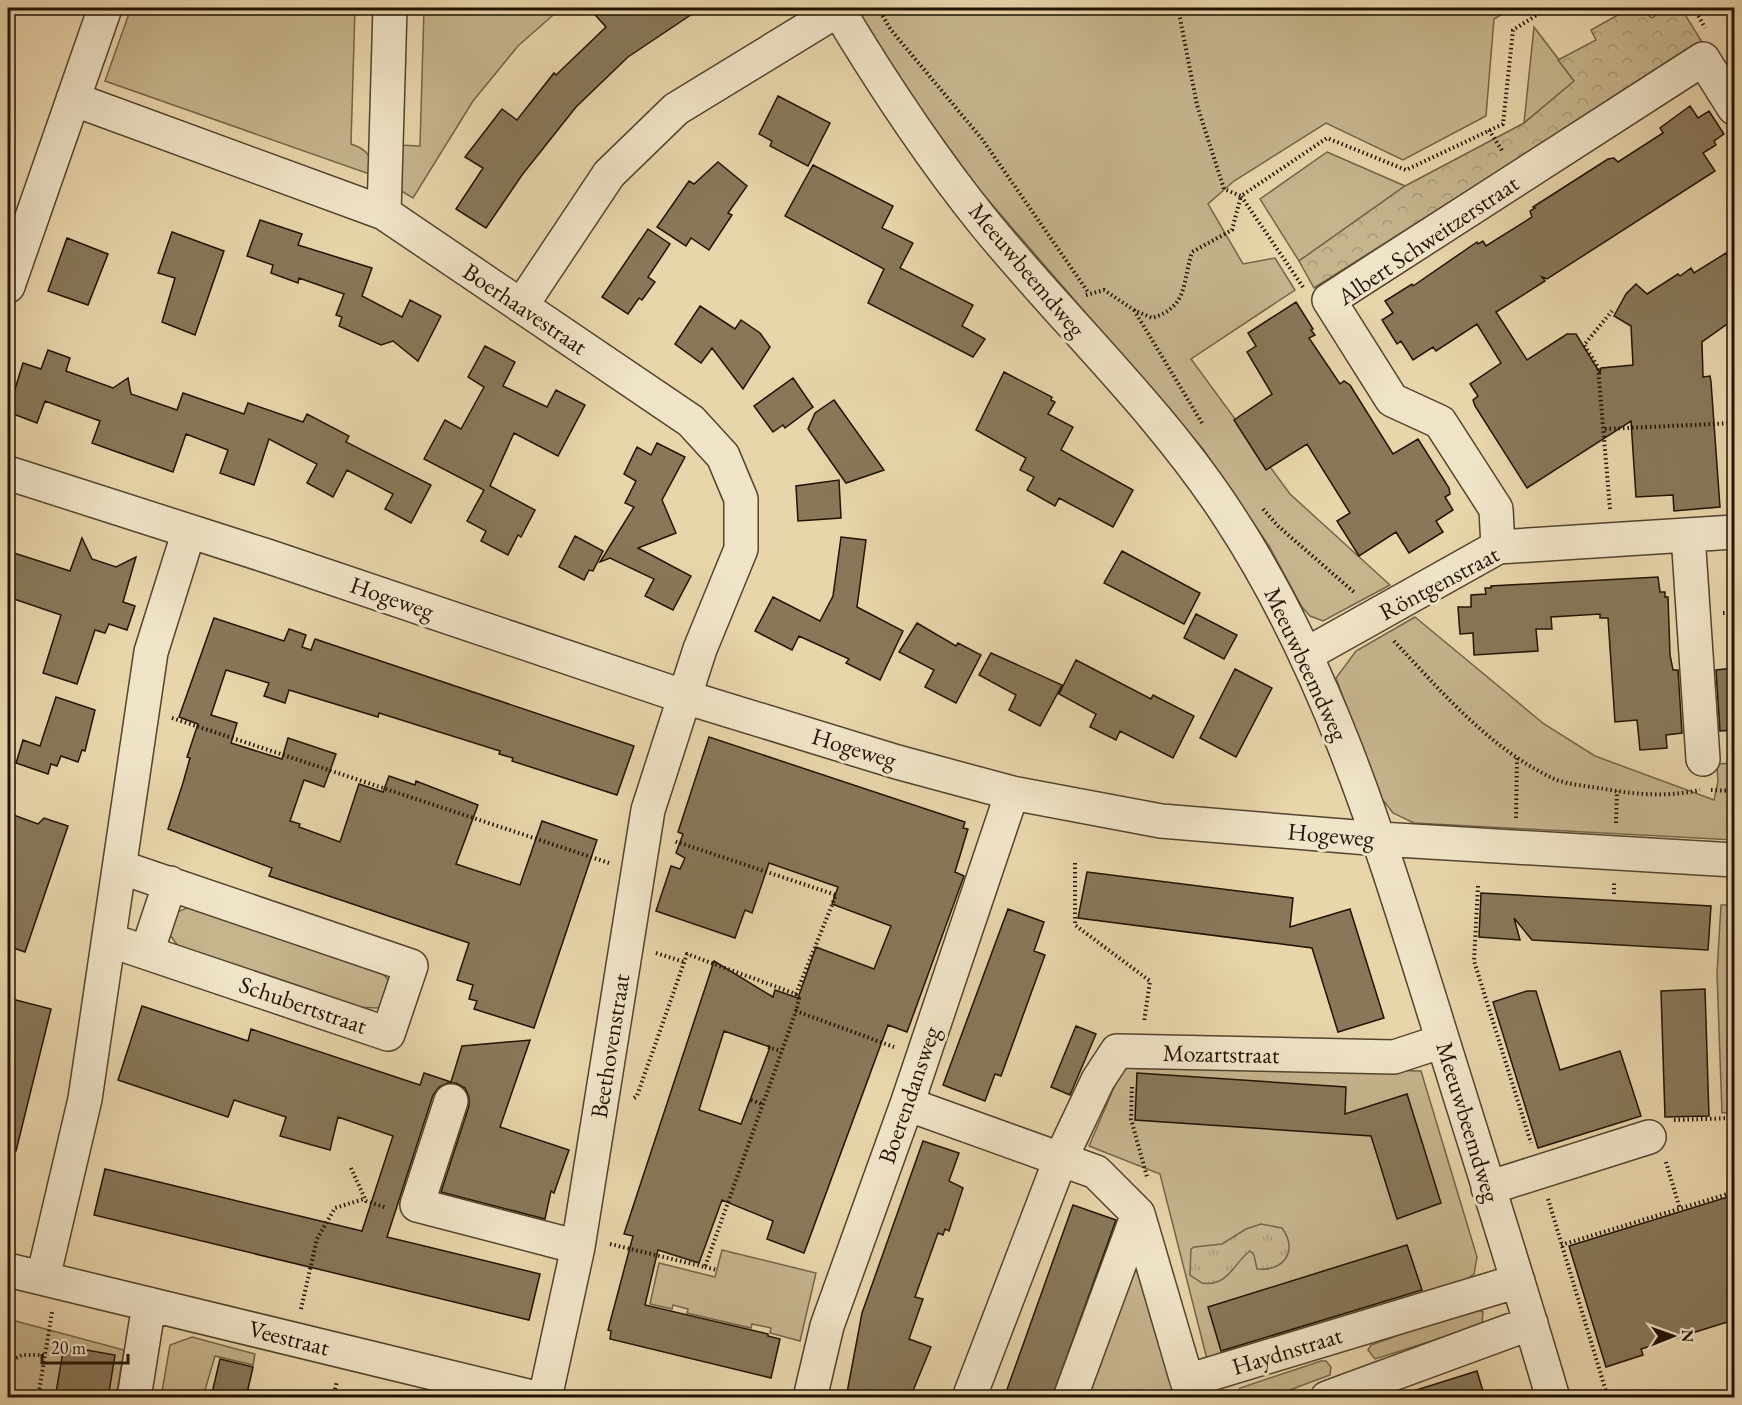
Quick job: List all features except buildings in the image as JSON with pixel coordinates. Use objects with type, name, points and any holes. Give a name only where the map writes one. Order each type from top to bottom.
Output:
[{"type":"street","points":[[8,286],[105,8]]},
{"type":"street","points":[[384,213],[390,8]]},
{"type":"street","points":[[521,306],[609,174],[676,110],[838,9]]},
{"type":"street","name":"Meeuwbeemdweg","points":[[838,9],[906,120],[985,223],[1171,439],[1229,516],[1280,602],[1307,654],[1380,840],[1553,1398]]},
{"type":"street","name":"Albert Schweitzerstraat","points":[[1498,547],[1496,509],[1440,422],[1392,400],[1329,300],[1702,59],[1734,108]]},
{"type":"street","name":"Boerhaavestraat","points":[[73,99],[384,213],[691,421],[723,456],[741,498],[741,549],[700,649],[685,697]]},
{"type":"street","name":"Hogeweg","points":[[8,473],[685,697],[897,762],[1012,793],[1161,821],[1380,840],[1734,860]]},
{"type":"street","points":[[50,1280],[85,1099],[151,652],[189,531]]},
{"type":"street","name":"Röntgenstraat","points":[[1307,654],[1498,547],[1734,532]]},
{"type":"street","points":[[1688,535],[1703,759]]},
{"type":"street","name":"Beethovenstraat","points":[[544,1398],[578,1247],[648,810],[685,697]]},
{"type":"street","name":"Boerendansweg","points":[[810,1398],[827,1326],[923,1058],[1012,793]]},
{"type":"street","name":"Schubertstraat","points":[[109,940],[388,1034],[411,966],[120,867]]},
{"type":"street","points":[[147,952],[170,883]]},
{"type":"street","name":"Mozartstraat","points":[[1061,1158],[1098,1080],[1118,1052],[1394,1057],[1443,1041]]},
{"type":"street","points":[[451,1101],[417,1205],[578,1247]]},
{"type":"street","name":"Haydnstraat","points":[[907,1104],[1096,1172],[1138,1214],[1187,1381],[1518,1281]]},
{"type":"street","points":[[1488,1188],[1648,1137]]},
{"type":"street","points":[[969,1398],[1061,1158]]},
{"type":"street","points":[[1070,1398],[1138,1214]]},
{"type":"street","name":"Veestraat","points":[[8,1270],[536,1398]]},
{"type":"street","points":[[134,1398],[149,1304]]},
{"type":"street","points":[[1327,1398],[1531,1323]]},
{"type":"path","points":[[878,8],[891,30],[982,139],[1089,292]]},
{"type":"path","points":[[1178,8],[1197,105],[1224,189],[1241,196],[1311,300],[1329,300]]},
{"type":"path","points":[[1066,319],[1089,292],[1104,290],[1134,310],[1152,318],[1168,313],[1182,296],[1192,252],[1232,230],[1241,196],[1327,138],[1406,170],[1503,123],[1513,30],[1548,8]]},
{"type":"path","points":[[1134,310],[1206,430]]},
{"type":"path","points":[[1612,311],[1584,345],[1598,367],[1601,421],[1605,429],[1612,540]]},
{"type":"path","points":[[1605,429],[1734,423]]},
{"type":"path","points":[[1255,501],[1278,526],[1366,602],[1393,640],[1454,706],[1517,756],[1553,779],[1617,791],[1675,796],[1705,789],[1734,791]]},
{"type":"path","points":[[143,709],[638,873]]},
{"type":"path","points":[[1516,828],[1517,756]]},
{"type":"path","points":[[1616,834],[1617,791]]},
{"type":"path","points":[[644,832],[836,895],[796,993]]},
{"type":"path","points":[[600,1108],[638,1096],[687,954],[796,993],[799,999],[796,1011],[705,1267]]},
{"type":"path","points":[[796,1011],[923,1058]]},
{"type":"path","points":[[768,1047],[781,1051]]},
{"type":"path","points":[[750,1100],[762,1104]]},
{"type":"path","points":[[1648,1137],[1653,1121],[1734,1118]]},
{"type":"path","points":[[351,1168],[364,1198]]},
{"type":"path","points":[[1561,1245],[1734,1192]]},
{"type":"path","points":[[294,1339],[317,1239],[335,1208],[364,1198],[396,1211],[404,1206],[417,1205]]},
{"type":"path","points":[[578,1247],[611,1244],[717,1270]]},
{"type":"path","points":[[38,1398],[45,1355],[50,1280]]},
{"type":"path","points":[[8,1362],[22,1355],[45,1355]]},
{"type":"green space","points":[[131,8],[355,8],[351,144],[368,155],[372,175],[105,81]]},
{"type":"green space","points":[[424,8],[561,8],[518,46],[473,101],[413,198],[398,189],[399,145],[420,146]]},
{"type":"green space","points":[[855,8],[1512,8],[1494,19],[1486,116],[1403,160],[1326,123],[1234,181],[1208,204],[1243,264],[1275,258],[1295,290],[1191,359],[1290,494],[1390,585],[1323,621],[1310,616],[1302,607],[1269,546],[1203,449],[977,187],[907,90]]},
{"type":"green space","points":[[1630,8],[1638,8],[1652,18],[1664,8],[1681,8],[1702,42],[1314,288],[1299,261],[1405,186],[1524,123],[1574,81],[1558,60],[1596,40],[1591,30]]},
{"type":"green space","points":[[1534,27],[1575,81],[1524,123]]},
{"type":"green space","points":[[1327,152],[1405,186],[1299,261],[1260,199]]},
{"type":"green space","points":[[1415,617],[1544,724],[1595,756],[1714,800],[1718,782],[1717,764],[1734,763],[1734,840],[1414,823],[1393,813],[1379,795],[1336,678],[1356,651]]},
{"type":"green space","points":[[1721,905],[1734,905],[1734,1112],[1722,1113],[1717,973]]},
{"type":"green space","points":[[187,908],[202,908],[380,970],[389,981],[384,1004],[377,1008],[357,1007],[178,946],[170,935],[177,912]]},
{"type":"green space","points":[[1124,1064],[1421,1071],[1477,1257],[1474,1274],[1464,1281],[1209,1367],[1160,1174],[1089,1146]]},
{"type":"green space","points":[[1261,1224],[1282,1228],[1287,1236],[1288,1252],[1281,1263],[1266,1269],[1257,1269],[1254,1255],[1250,1251],[1225,1278],[1219,1281],[1202,1283],[1190,1275],[1191,1249],[1222,1244],[1246,1229]]},
{"type":"green space","points":[[1137,1244],[1175,1397],[1083,1398]]},
{"type":"green space","points":[[722,1250],[816,1273],[800,1341],[770,1333],[771,1328],[752,1324],[751,1328],[687,1313],[688,1309],[673,1305],[672,1309],[650,1304],[659,1263],[715,1277]]},
{"type":"green space","points":[[1474,1308],[1483,1312],[1482,1325],[1375,1359],[1368,1350],[1371,1345]]},
{"type":"green space","points":[[8,1319],[124,1350],[116,1397],[8,1397]]},
{"type":"green space","points":[[192,1337],[255,1354],[253,1365],[215,1356],[203,1397],[161,1397],[170,1345]]},
{"type":"green space","points":[[1326,1361],[1331,1367],[1330,1375],[1271,1397],[1235,1397],[1240,1388]]}]
